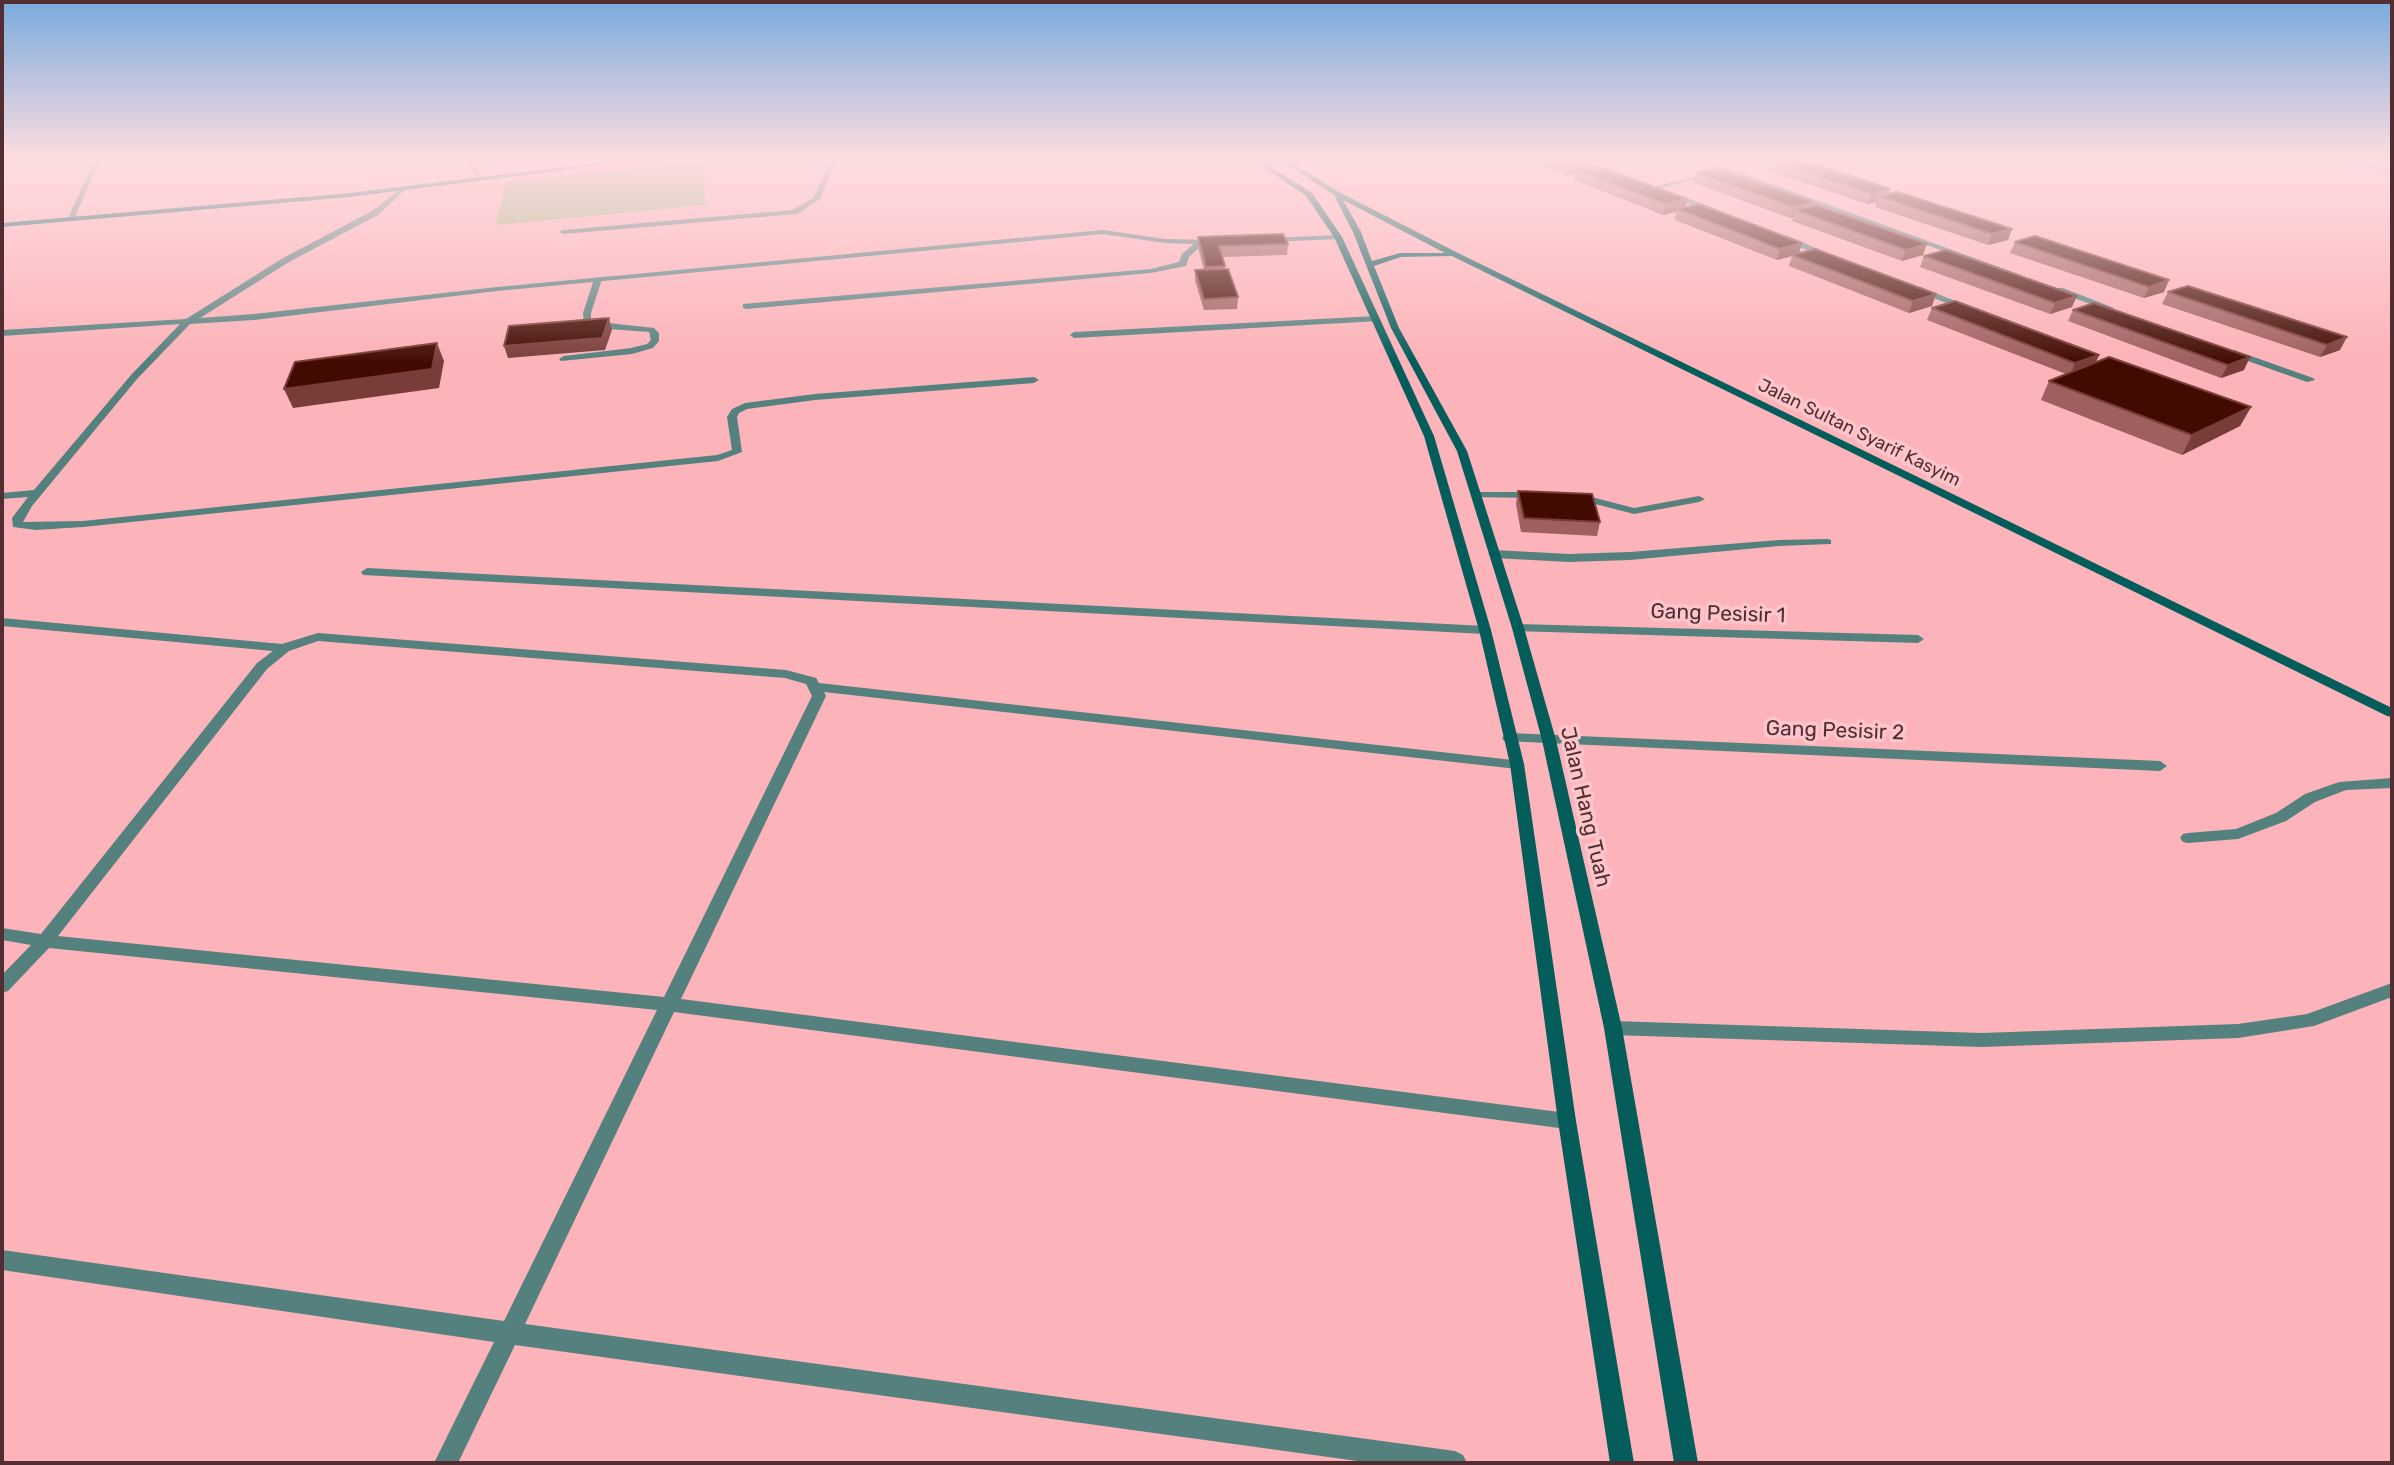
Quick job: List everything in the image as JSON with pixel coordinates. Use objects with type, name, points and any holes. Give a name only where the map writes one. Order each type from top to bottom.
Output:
[{"type":"main road","points":[[1331,226],[1429,436],[1485,630],[1517,764],[1567,1121],[1622,1463]]},
{"type":"main road","name":"Jalan Hang Tuah","points":[[1352,226],[1371,264],[1395,328],[1462,450],[1518,628],[1549,740],[1614,1028],[1686,1463]]},
{"type":"main road","name":"Jalan Sultan Syarif Kasyim","points":[[1400,226],[2392,713]]},
{"type":"main road","points":[[1371,264],[1401,255],[1457,256]]},
{"type":"street","points":[[350,226],[286,260],[187,322],[134,377],[36,493],[18,518],[17,524],[36,527],[83,524],[704,460],[737,452],[732,417],[735,411],[745,406],[815,397],[1034,380]]},
{"type":"street","points":[[563,232],[628,226]]},
{"type":"street","points":[[1882,226],[2026,278]]},
{"type":"street","points":[[2,332],[187,322],[598,279],[1103,232],[1157,240],[1200,243],[1227,241]]},
{"type":"street","points":[[1770,232],[1847,262]]},
{"type":"street","points":[[1255,240],[1338,237]]},
{"type":"street","points":[[746,306],[1151,271],[1183,264],[1185,256],[1200,243]]},
{"type":"street","points":[[564,359],[632,351],[650,346],[655,341],[655,333],[651,330],[595,325],[587,321],[598,279]]},
{"type":"street","points":[[1910,286],[1975,311]]},
{"type":"street","points":[[2052,287],[2116,311]]},
{"type":"street","points":[[1074,335],[1376,318]]},
{"type":"street","points":[[2220,348],[2310,380]]},
{"type":"street","points":[[2,496],[36,493]]},
{"type":"street","points":[[1476,495],[1552,495]]},
{"type":"street","points":[[1565,495],[1581,496],[1634,511],[1699,499]]},
{"type":"street","points":[[1494,554],[1581,558],[1779,543],[1827,542]]},
{"type":"street","points":[[367,572],[1485,630]]},
{"type":"street","points":[[2,622],[284,648]]},
{"type":"street","name":"Gang Pesisir 1","points":[[1518,628],[1918,639]]},
{"type":"street","points":[[2,986],[45,940],[262,666],[284,648],[309,638],[786,674],[801,677],[816,687],[1517,764]]},
{"type":"street","points":[[446,1463],[819,696],[816,687]]},
{"type":"street","name":"Gang Pesisir 2","points":[[1509,738],[2160,766]]},
{"type":"street","points":[[2188,838],[2238,834],[2281,817],[2310,798],[2344,785],[2392,783]]},
{"type":"street","points":[[2,934],[668,1004],[1567,1121]]},
{"type":"street","points":[[1614,1028],[1982,1040],[2238,1031],[2308,1021],[2392,990]]},
{"type":"street","points":[[2,1260],[509,1333],[1455,1463]]},
{"type":"building","points":[[1722,226],[1758,226],[1802,243],[1780,249]]},
{"type":"building","points":[[1840,226],[1877,226],[1927,244],[1906,250]]},
{"type":"building","points":[[1969,226],[2004,226],[2012,229],[1992,234]]},
{"type":"building","points":[[1283,234],[1288,244],[1219,246],[1225,266],[1206,267],[1198,237]]},
{"type":"building","points":[[2035,236],[2169,280],[2149,287],[2015,242]]},
{"type":"building","points":[[1815,249],[1936,294],[1913,301],[1792,255]]},
{"type":"building","points":[[1946,250],[2077,296],[2055,303],[1924,256]]},
{"type":"building","points":[[1228,269],[1238,297],[1204,299],[1195,270]]},
{"type":"building","points":[[2188,286],[2347,337],[2327,345],[2168,292]]},
{"type":"building","points":[[1955,301],[2099,355],[2075,363],[1932,308]]},
{"type":"building","points":[[2094,303],[2250,357],[2228,365],[2073,310]]},
{"type":"building","points":[[609,318],[602,338],[504,346],[509,326]]},
{"type":"building","points":[[437,343],[432,369],[284,389],[295,362]]},
{"type":"building","points":[[2109,357],[2251,407],[2192,435],[2049,381]]},
{"type":"building","points":[[1518,491],[1592,494],[1600,522],[1524,518]]}]
